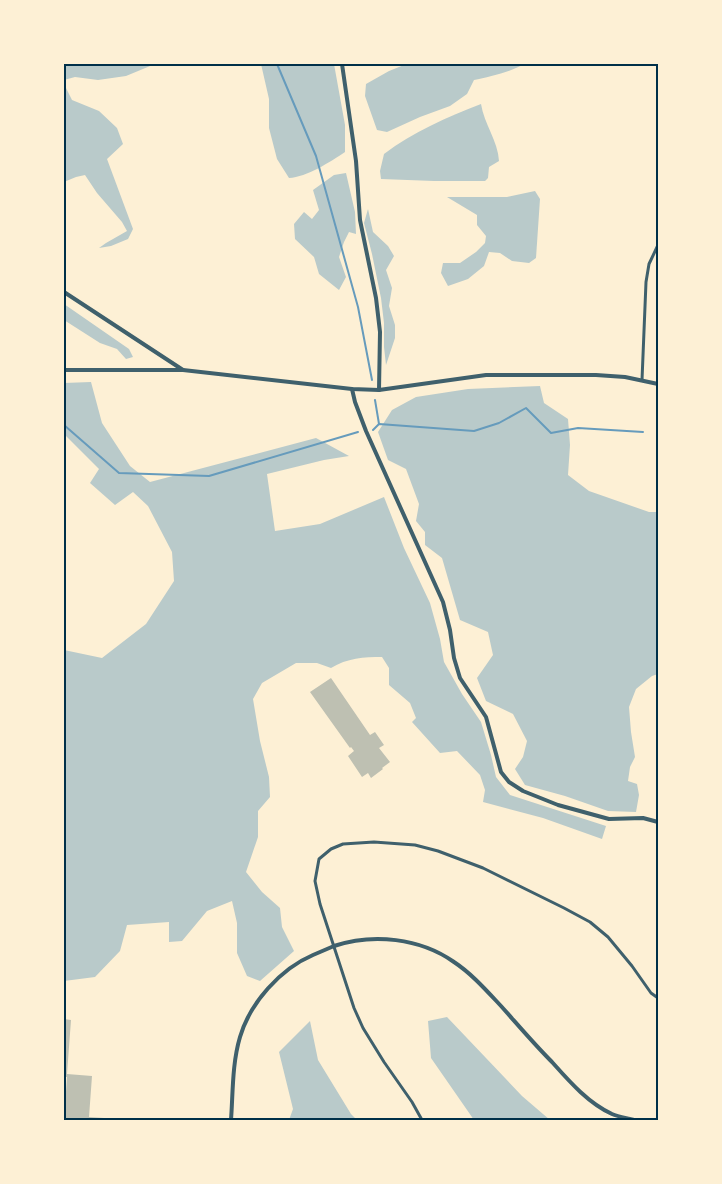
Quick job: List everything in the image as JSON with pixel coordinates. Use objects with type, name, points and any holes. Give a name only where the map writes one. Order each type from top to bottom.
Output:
[{"type":"street","points":[[342,64],[356,161],[360,220],[376,298],[380,332],[379,390]]},
{"type":"street","points":[[642,380],[646,282],[649,264],[658,245]]},
{"type":"street","points":[[64,292],[183,370]]},
{"type":"street","points":[[64,370],[183,370],[352,389],[379,390],[486,375],[596,375],[625,377],[658,384]]},
{"type":"street","points":[[352,389],[354,402],[366,431],[443,602],[460,678],[486,717],[501,772],[509,782],[523,791],[558,805],[608,819],[643,818],[658,822]]},
{"type":"street","points":[[422,1120],[363,1028],[354,1008],[320,904],[315,880],[319,859],[331,849],[343,844],[374,842],[415,845],[438,851],[483,868],[590,922],[608,937],[651,993],[658,998]]},
{"type":"street","points":[[231,1120],[236,1056],[240,1037],[247,1019],[264,993],[283,973],[306,958],[335,946],[361,940],[390,940],[417,945],[448,958],[471,975],[583,1094],[612,1114],[634,1120]]},
{"type":"shaded area","points":[[64,64],[155,64],[126,76],[98,80],[75,77],[64,80]]},
{"type":"shaded area","points":[[261,64],[334,64],[345,125],[345,152],[311,172],[289,178],[277,159],[269,128],[269,99]]},
{"type":"shaded area","points":[[403,64],[524,64],[506,72],[474,80],[467,94],[450,106],[387,132],[377,130],[365,96],[366,84]]},
{"type":"shaded area","points":[[64,84],[72,100],[99,111],[117,128],[123,144],[107,159],[133,229],[128,239],[111,246],[99,248],[127,231],[122,222],[97,193],[85,175],[64,182]]},
{"type":"shaded area","points":[[481,104],[496,146],[499,161],[489,167],[488,178],[485,181],[381,179],[380,171],[384,154],[431,126]]},
{"type":"shaded area","points":[[346,173],[355,212],[356,234],[349,232],[339,257],[346,277],[339,290],[319,274],[314,257],[295,239],[294,224],[304,212],[312,219],[319,210],[313,190],[334,175]]},
{"type":"shaded area","points":[[535,191],[540,199],[536,258],[529,263],[512,261],[500,253],[489,252],[484,266],[468,279],[448,286],[441,273],[443,263],[460,263],[485,243],[486,236],[477,225],[477,215],[447,197],[507,197]]},
{"type":"shaded area","points":[[368,209],[373,232],[388,246],[394,256],[386,270],[392,288],[389,306],[395,325],[395,338],[386,365],[381,298],[364,223]]},
{"type":"shaded area","points":[[64,304],[129,349],[133,357],[126,359],[117,349],[100,343],[64,320]]},
{"type":"shaded area","points":[[91,382],[102,423],[130,466],[150,482],[316,438],[349,456],[267,474],[275,531],[320,524],[384,497],[404,548],[430,603],[444,662],[481,722],[496,777],[510,795],[606,826],[602,839],[543,818],[483,802],[485,790],[480,775],[457,751],[440,753],[412,722],[416,718],[410,703],[389,685],[389,668],[382,657],[356,659],[343,662],[331,668],[317,663],[296,663],[262,683],[253,699],[260,741],[269,777],[270,797],[258,811],[258,837],[246,872],[262,892],[280,908],[282,927],[294,951],[260,981],[247,976],[237,953],[237,923],[232,901],[207,911],[182,941],[169,942],[169,922],[127,925],[120,951],[95,977],[64,981],[64,650],[102,658],[146,624],[174,581],[172,552],[148,506],[133,492],[115,505],[90,483],[99,469],[64,434],[64,383]]},
{"type":"shaded area","points":[[540,386],[544,403],[568,419],[570,445],[568,475],[589,491],[649,512],[658,512],[658,674],[652,676],[636,689],[629,707],[635,757],[630,767],[628,781],[637,784],[639,795],[636,812],[608,811],[525,785],[515,769],[523,757],[527,741],[513,714],[486,701],[477,678],[493,655],[488,632],[460,620],[442,558],[425,545],[425,532],[416,521],[419,504],[406,469],[388,460],[378,432],[392,410],[416,397],[468,389]]},
{"type":"shaded area","points":[[447,1017],[522,1096],[550,1120],[474,1120],[431,1058],[428,1021]]},
{"type":"shaded area","points":[[310,1021],[318,1060],[351,1114],[357,1120],[289,1120],[293,1109],[279,1052]]},
{"type":"building","points":[[331,678],[370,735],[375,732],[384,745],[379,748],[390,762],[371,778],[368,773],[362,777],[348,756],[354,751],[310,692]]},
{"type":"building","points":[[64,1019],[71,1020],[67,1074],[92,1076],[89,1117],[104,1118],[104,1120],[64,1120],[67,1077],[64,1077]]},
{"type":"waterway","points":[[277,64],[316,156],[358,307],[372,380]]},
{"type":"waterway","points":[[375,400],[379,424]]},
{"type":"waterway","points":[[373,430],[379,424],[474,431],[499,423],[526,408],[551,433],[578,428],[643,432]]},
{"type":"waterway","points":[[64,425],[119,473],[209,476],[358,432]]}]
